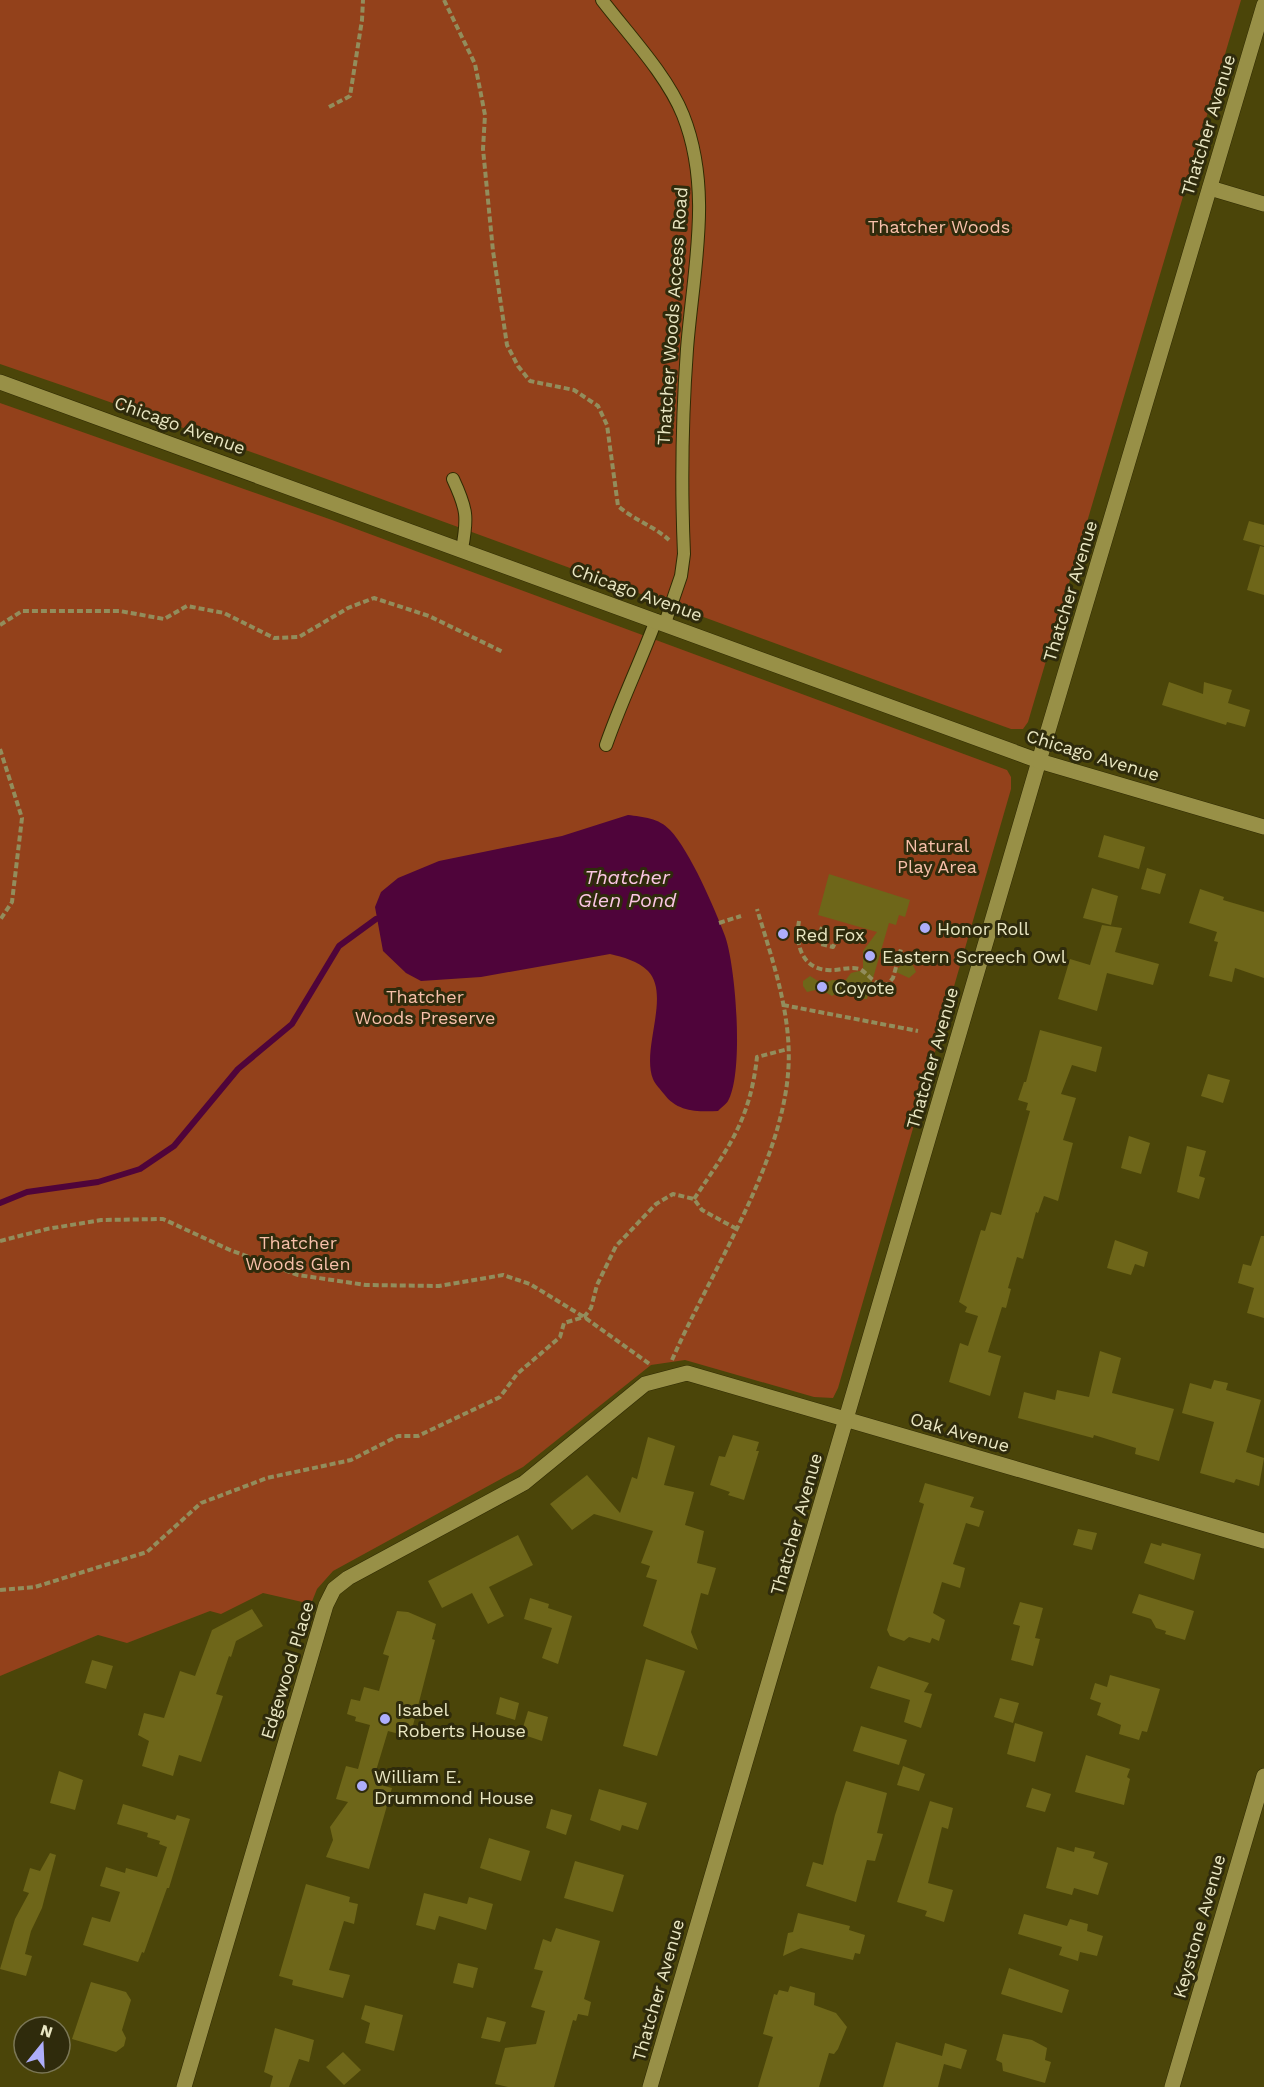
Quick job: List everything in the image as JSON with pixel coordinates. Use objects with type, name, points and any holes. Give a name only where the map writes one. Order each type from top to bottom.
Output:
[{"type":"street","name":"Thatcher Avenue","points":[[650,2087],[1039,761],[1264,5]]},
{"type":"street","points":[[1210,188],[1264,204]]},
{"type":"street","name":"Chicago Avenue","points":[[0,382],[1039,761],[1264,827]]},
{"type":"street","name":"Oak Avenue","points":[[645,1384],[687,1373],[1264,1541]]},
{"type":"street","name":"Edgewood Place","points":[[184,2087],[326,1605],[334,1589],[348,1578],[524,1483],[645,1384]]},
{"type":"street","name":"Keystone Avenue","points":[[1172,2087],[1264,1776]]},
{"type":"lane","name":"Thatcher Woods Access Road","points":[[602,0],[668,88],[682,113],[693,143],[699,178],[700,215],[683,418],[684,554],[681,576],[636,675],[624,695],[606,745]]},
{"type":"lane","points":[[453,479],[466,507],[468,519],[462,549]]},
{"type":"path","points":[[329,107],[350,96],[363,0]]},
{"type":"path","points":[[444,0],[476,63],[485,115],[484,160],[493,251],[507,345],[530,381],[574,390],[598,406],[607,425],[618,506],[657,529],[668,539]]},
{"type":"path","points":[[0,625],[22,611],[120,611],[164,619],[187,606],[224,613],[274,638],[299,637],[348,608],[374,598],[429,616],[503,652]]},
{"type":"path","points":[[0,749],[21,818],[12,902],[0,920]]},
{"type":"path","points":[[672,1360],[763,1168],[782,1110],[788,1073],[783,1005],[778,977],[757,909]]},
{"type":"path","points":[[719,923],[741,916]]},
{"type":"path","points":[[799,921],[797,933],[799,949],[814,967],[826,970],[860,969],[880,985],[888,984],[893,978],[901,950]]},
{"type":"path","points":[[822,927],[819,938],[821,944],[827,947],[833,948],[840,933]]},
{"type":"path","points":[[783,1005],[918,1031]]},
{"type":"path","points":[[694,1199],[738,1132],[753,1090],[757,1057],[788,1049]]},
{"type":"path","points":[[0,1590],[35,1587],[147,1552],[201,1503],[267,1478],[351,1460],[398,1436],[418,1436],[500,1397],[517,1374],[560,1337],[564,1323],[584,1317],[591,1308],[597,1285],[616,1246],[656,1204],[673,1194],[694,1199],[702,1210],[735,1228]]},
{"type":"path","points":[[0,1240],[47,1228],[101,1220],[163,1219],[230,1250],[298,1275],[366,1285],[439,1286],[502,1275],[531,1284],[584,1317],[670,1377]]},
{"type":"green space","name":"Thatcher Woods","points":[[0,0],[1241,0],[1028,722],[1023,729],[1011,729],[380,499],[0,364]]},
{"type":"green space","name":"Thatcher Woods Glen","points":[[0,403],[332,520],[1007,770],[1011,777],[1011,789],[838,1388],[833,1398],[814,1397],[685,1360],[651,1365],[523,1467],[333,1571],[317,1589],[311,1604],[263,1593],[221,1614],[210,1611],[127,1643],[98,1635],[0,1676]]},
{"type":"water","name":"Thatcher Glen Pond","points":[[628,815],[661,823],[678,839],[701,881],[725,936],[735,994],[737,1045],[733,1087],[728,1101],[718,1111],[696,1111],[682,1108],[669,1100],[654,1081],[650,1067],[650,1053],[657,994],[654,981],[648,971],[635,962],[610,954],[481,977],[421,981],[406,973],[383,951],[375,907],[381,892],[398,878],[439,861],[562,836]]},
{"type":"building","points":[[1249,521],[1264,525],[1264,546],[1243,540]]},
{"type":"building","points":[[1260,546],[1264,547],[1264,595],[1247,590]]},
{"type":"building","points":[[1169,682],[1203,694],[1204,682],[1232,690],[1228,703],[1250,710],[1245,727],[1227,722],[1226,725],[1162,705]]},
{"type":"building","points":[[1104,835],[1145,847],[1139,869],[1098,857]]},
{"type":"building","points":[[1147,868],[1166,874],[1160,894],[1141,889]]},
{"type":"building","points":[[829,874],[910,900],[905,917],[899,915],[896,925],[889,923],[867,999],[864,999],[864,988],[848,986],[832,996],[820,989],[807,992],[803,986],[803,981],[810,976],[823,984],[832,980],[845,981],[851,973],[863,970],[863,951],[877,932],[818,915]]},
{"type":"building","points":[[1092,888],[1118,896],[1111,925],[1083,918]]},
{"type":"building","points":[[1200,889],[1224,897],[1223,900],[1264,912],[1264,978],[1235,968],[1232,982],[1209,976],[1218,942],[1214,941],[1217,932],[1189,923]]},
{"type":"building","points":[[1102,925],[1122,928],[1115,952],[1159,964],[1153,985],[1107,973],[1097,1011],[1058,999],[1070,959],[1090,965]]},
{"type":"building","points":[[906,962],[913,965],[916,972],[909,978],[894,971]]},
{"type":"building","points":[[1040,1030],[1102,1047],[1096,1072],[1072,1065],[1061,1094],[1076,1098],[1063,1140],[1073,1143],[1058,1201],[1044,1196],[1038,1213],[1036,1212],[1023,1259],[1017,1257],[1008,1288],[1011,1289],[1006,1308],[1002,1307],[988,1352],[1001,1356],[990,1396],[949,1382],[960,1343],[968,1346],[978,1316],[965,1312],[967,1307],[959,1302],[981,1230],[985,1231],[991,1212],[1001,1215],[1030,1111],[1026,1110],[1028,1103],[1018,1100],[1024,1082],[1026,1082]]},
{"type":"building","points":[[1208,1074],[1230,1080],[1223,1103],[1201,1096]]},
{"type":"building","points":[[1129,1136],[1150,1143],[1141,1174],[1121,1168]]},
{"type":"building","points":[[1187,1146],[1206,1151],[1199,1176],[1205,1178],[1199,1199],[1177,1192]]},
{"type":"building","points":[[1261,1236],[1264,1236],[1264,1318],[1247,1313],[1254,1288],[1238,1283],[1243,1264],[1251,1266]]},
{"type":"building","points":[[1115,1240],[1148,1252],[1144,1267],[1135,1264],[1131,1275],[1107,1268]]},
{"type":"building","points":[[1100,1351],[1121,1358],[1112,1393],[1174,1409],[1159,1461],[1135,1454],[1136,1448],[1094,1435],[1093,1438],[1018,1418],[1024,1392],[1055,1400],[1057,1390],[1089,1397]]},
{"type":"building","points":[[1214,1380],[1228,1383],[1226,1390],[1261,1400],[1246,1452],[1264,1458],[1259,1486],[1236,1479],[1234,1483],[1200,1473],[1214,1422],[1182,1413],[1190,1383],[1211,1389]]},
{"type":"building","points":[[733,1435],[759,1442],[756,1451],[759,1451],[744,1500],[728,1495],[730,1492],[710,1485],[719,1456],[725,1457]]},
{"type":"building","points":[[648,1437],[675,1446],[664,1485],[694,1492],[685,1525],[704,1531],[697,1563],[716,1568],[708,1595],[701,1593],[691,1632],[698,1650],[643,1626],[657,1580],[646,1577],[650,1566],[641,1563],[653,1531],[594,1514],[572,1530],[550,1504],[587,1475],[620,1513],[632,1477],[637,1479]]},
{"type":"building","points":[[925,1483],[974,1497],[970,1507],[984,1511],[979,1527],[966,1523],[953,1564],[965,1568],[960,1588],[942,1582],[933,1613],[945,1620],[939,1641],[932,1638],[930,1643],[909,1637],[904,1641],[890,1636],[887,1630],[924,1504],[919,1502]]},
{"type":"building","points":[[1078,1529],[1097,1533],[1092,1550],[1073,1545]]},
{"type":"building","points":[[518,1535],[533,1565],[489,1587],[504,1616],[488,1624],[472,1593],[442,1608],[428,1581]]},
{"type":"building","points":[[1151,1543],[1161,1546],[1162,1543],[1201,1554],[1194,1580],[1144,1563]]},
{"type":"building","points":[[1139,1594],[1194,1611],[1185,1640],[1165,1634],[1166,1631],[1156,1628],[1151,1619],[1132,1613]]},
{"type":"building","points":[[530,1598],[549,1604],[548,1608],[572,1616],[558,1664],[542,1658],[552,1628],[524,1619]]},
{"type":"building","points":[[1020,1602],[1043,1608],[1035,1638],[1040,1639],[1033,1666],[1011,1660],[1020,1626],[1013,1624]]},
{"type":"building","points":[[252,1609],[263,1626],[236,1641],[231,1657],[229,1656],[216,1694],[223,1696],[201,1762],[179,1755],[173,1776],[142,1766],[149,1741],[138,1735],[144,1713],[164,1718],[180,1671],[195,1676],[212,1630]]},
{"type":"building","points":[[397,1611],[408,1612],[436,1624],[432,1639],[435,1640],[410,1737],[388,1731],[375,1774],[380,1775],[377,1784],[392,1788],[369,1869],[326,1857],[333,1840],[330,1827],[348,1802],[336,1799],[346,1766],[358,1769],[370,1725],[355,1721],[356,1717],[347,1714],[351,1699],[360,1701],[364,1687],[379,1691],[389,1656],[383,1654]]},
{"type":"building","points":[[646,1659],[685,1671],[657,1756],[623,1746]]},
{"type":"building","points":[[92,1660],[113,1666],[106,1689],[85,1683]]},
{"type":"building","points":[[878,1666],[929,1683],[924,1692],[932,1694],[921,1728],[904,1722],[910,1700],[870,1688]]},
{"type":"building","points":[[1110,1675],[1160,1689],[1147,1732],[1142,1731],[1139,1740],[1119,1734],[1121,1725],[1097,1715],[1101,1703],[1090,1699],[1095,1683],[1107,1687]]},
{"type":"building","points":[[500,1697],[519,1703],[515,1720],[496,1714]]},
{"type":"building","points":[[1000,1698],[1019,1703],[1013,1723],[994,1717]]},
{"type":"building","points":[[528,1711],[548,1717],[542,1741],[521,1734]]},
{"type":"building","points":[[1015,1723],[1043,1732],[1035,1762],[1007,1754]]},
{"type":"building","points":[[861,1726],[907,1740],[899,1765],[853,1751]]},
{"type":"building","points":[[1086,1755],[1130,1769],[1124,1805],[1075,1792]]},
{"type":"building","points":[[903,1766],[925,1774],[919,1791],[897,1785]]},
{"type":"building","points":[[59,1771],[83,1780],[75,1810],[50,1803]]},
{"type":"building","points":[[846,1781],[887,1793],[877,1833],[883,1834],[875,1861],[867,1860],[856,1902],[806,1886],[813,1862],[823,1865]]},
{"type":"building","points":[[1032,1788],[1051,1794],[1045,1812],[1026,1807]]},
{"type":"building","points":[[599,1789],[647,1803],[638,1830],[622,1825],[620,1831],[590,1820]]},
{"type":"building","points":[[930,1801],[953,1808],[948,1829],[942,1827],[928,1883],[953,1890],[944,1922],[925,1916],[927,1911],[897,1902]]},
{"type":"building","points":[[123,1804],[175,1820],[177,1815],[190,1819],[169,1888],[167,1888],[144,1953],[142,1952],[138,1962],[83,1945],[92,1917],[110,1922],[120,1892],[100,1886],[106,1867],[125,1873],[126,1868],[157,1877],[167,1847],[159,1844],[160,1841],[147,1837],[148,1833],[117,1824]]},
{"type":"building","points":[[551,1809],[572,1815],[566,1835],[546,1828]]},
{"type":"building","points":[[489,1838],[530,1851],[521,1881],[480,1868]]},
{"type":"building","points":[[1057,1847],[1074,1852],[1075,1847],[1095,1852],[1093,1858],[1108,1863],[1098,1895],[1074,1888],[1072,1895],[1046,1888]]},
{"type":"building","points":[[50,1853],[56,1855],[42,1908],[31,1931],[25,1954],[32,1956],[26,1976],[0,1969],[15,1919],[29,1893],[23,1891],[30,1868],[40,1871]]},
{"type":"building","points":[[575,1861],[624,1875],[613,1912],[564,1898]]},
{"type":"building","points":[[306,1884],[350,1897],[349,1902],[358,1904],[354,1924],[344,1921],[329,1970],[350,1975],[343,1998],[292,1985],[293,1980],[279,1976]]},
{"type":"building","points":[[424,1893],[467,1904],[469,1897],[493,1904],[486,1930],[439,1916],[435,1930],[416,1925]]},
{"type":"building","points":[[798,1913],[850,1926],[849,1930],[865,1935],[860,1954],[855,1953],[853,1960],[801,1948],[783,1956],[788,1933],[793,1932]]},
{"type":"building","points":[[1024,1914],[1067,1926],[1070,1919],[1088,1924],[1087,1931],[1103,1936],[1097,1956],[1080,1952],[1078,1961],[1059,1955],[1062,1947],[1018,1934]]},
{"type":"building","points":[[556,1928],[600,1941],[584,1999],[591,2002],[588,2016],[578,2014],[576,2021],[573,2020],[554,2087],[508,2087],[495,2084],[505,2048],[536,2044],[545,2011],[531,2007],[543,1971],[534,1969],[543,1939],[551,1942]]},
{"type":"building","points":[[458,1963],[478,1968],[473,1988],[453,1983]]},
{"type":"building","points":[[1009,1968],[1069,1990],[1062,2013],[1001,1994]]},
{"type":"building","points":[[91,1982],[126,1992],[131,2000],[122,2030],[126,2038],[124,2046],[116,2052],[72,2039]]},
{"type":"building","points":[[790,1986],[815,1993],[814,2005],[836,2013],[847,2027],[838,2049],[834,2054],[829,2053],[819,2087],[758,2087],[773,2037],[763,2034],[774,1994],[777,1995],[779,1990],[788,1992]]},
{"type":"building","points":[[365,2005],[403,2015],[394,2051],[365,2043],[370,2023],[361,2019]]},
{"type":"building","points":[[487,2017],[506,2022],[500,2042],[481,2038]]},
{"type":"building","points":[[275,2028],[314,2040],[309,2062],[299,2059],[289,2087],[270,2087],[273,2076],[264,2072]]},
{"type":"building","points":[[1003,2034],[1032,2040],[1047,2048],[1045,2060],[1051,2062],[1045,2083],[1003,2071],[1002,2063],[996,2060]]},
{"type":"building","points":[[896,2042],[942,2056],[945,2043],[967,2050],[961,2069],[944,2064],[938,2087],[883,2087]]},
{"type":"building","points":[[343,2052],[361,2070],[344,2085],[326,2067]]},
{"type":"waterway","points":[[0,1203],[27,1192],[98,1182],[140,1169],[174,1146],[238,1069],[292,1024],[339,946],[376,919]]},
{"type":"place","name":"Honor Roll","points":[[925,928]]},
{"type":"place","name":"Red Fox","points":[[783,934]]},
{"type":"place","name":"Eastern Screech Owl","points":[[870,956]]},
{"type":"place","name":"Coyote","points":[[822,987]]},
{"type":"place","name":"Isabel Roberts House","points":[[385,1719]]},
{"type":"place","name":"William E. Drummond House","points":[[362,1786]]},
{"type":"park label","name":"Natural Play Area","points":[[937,855]]},
{"type":"park label","name":"Thatcher Woods Preserve","points":[[425,1006]]}]
